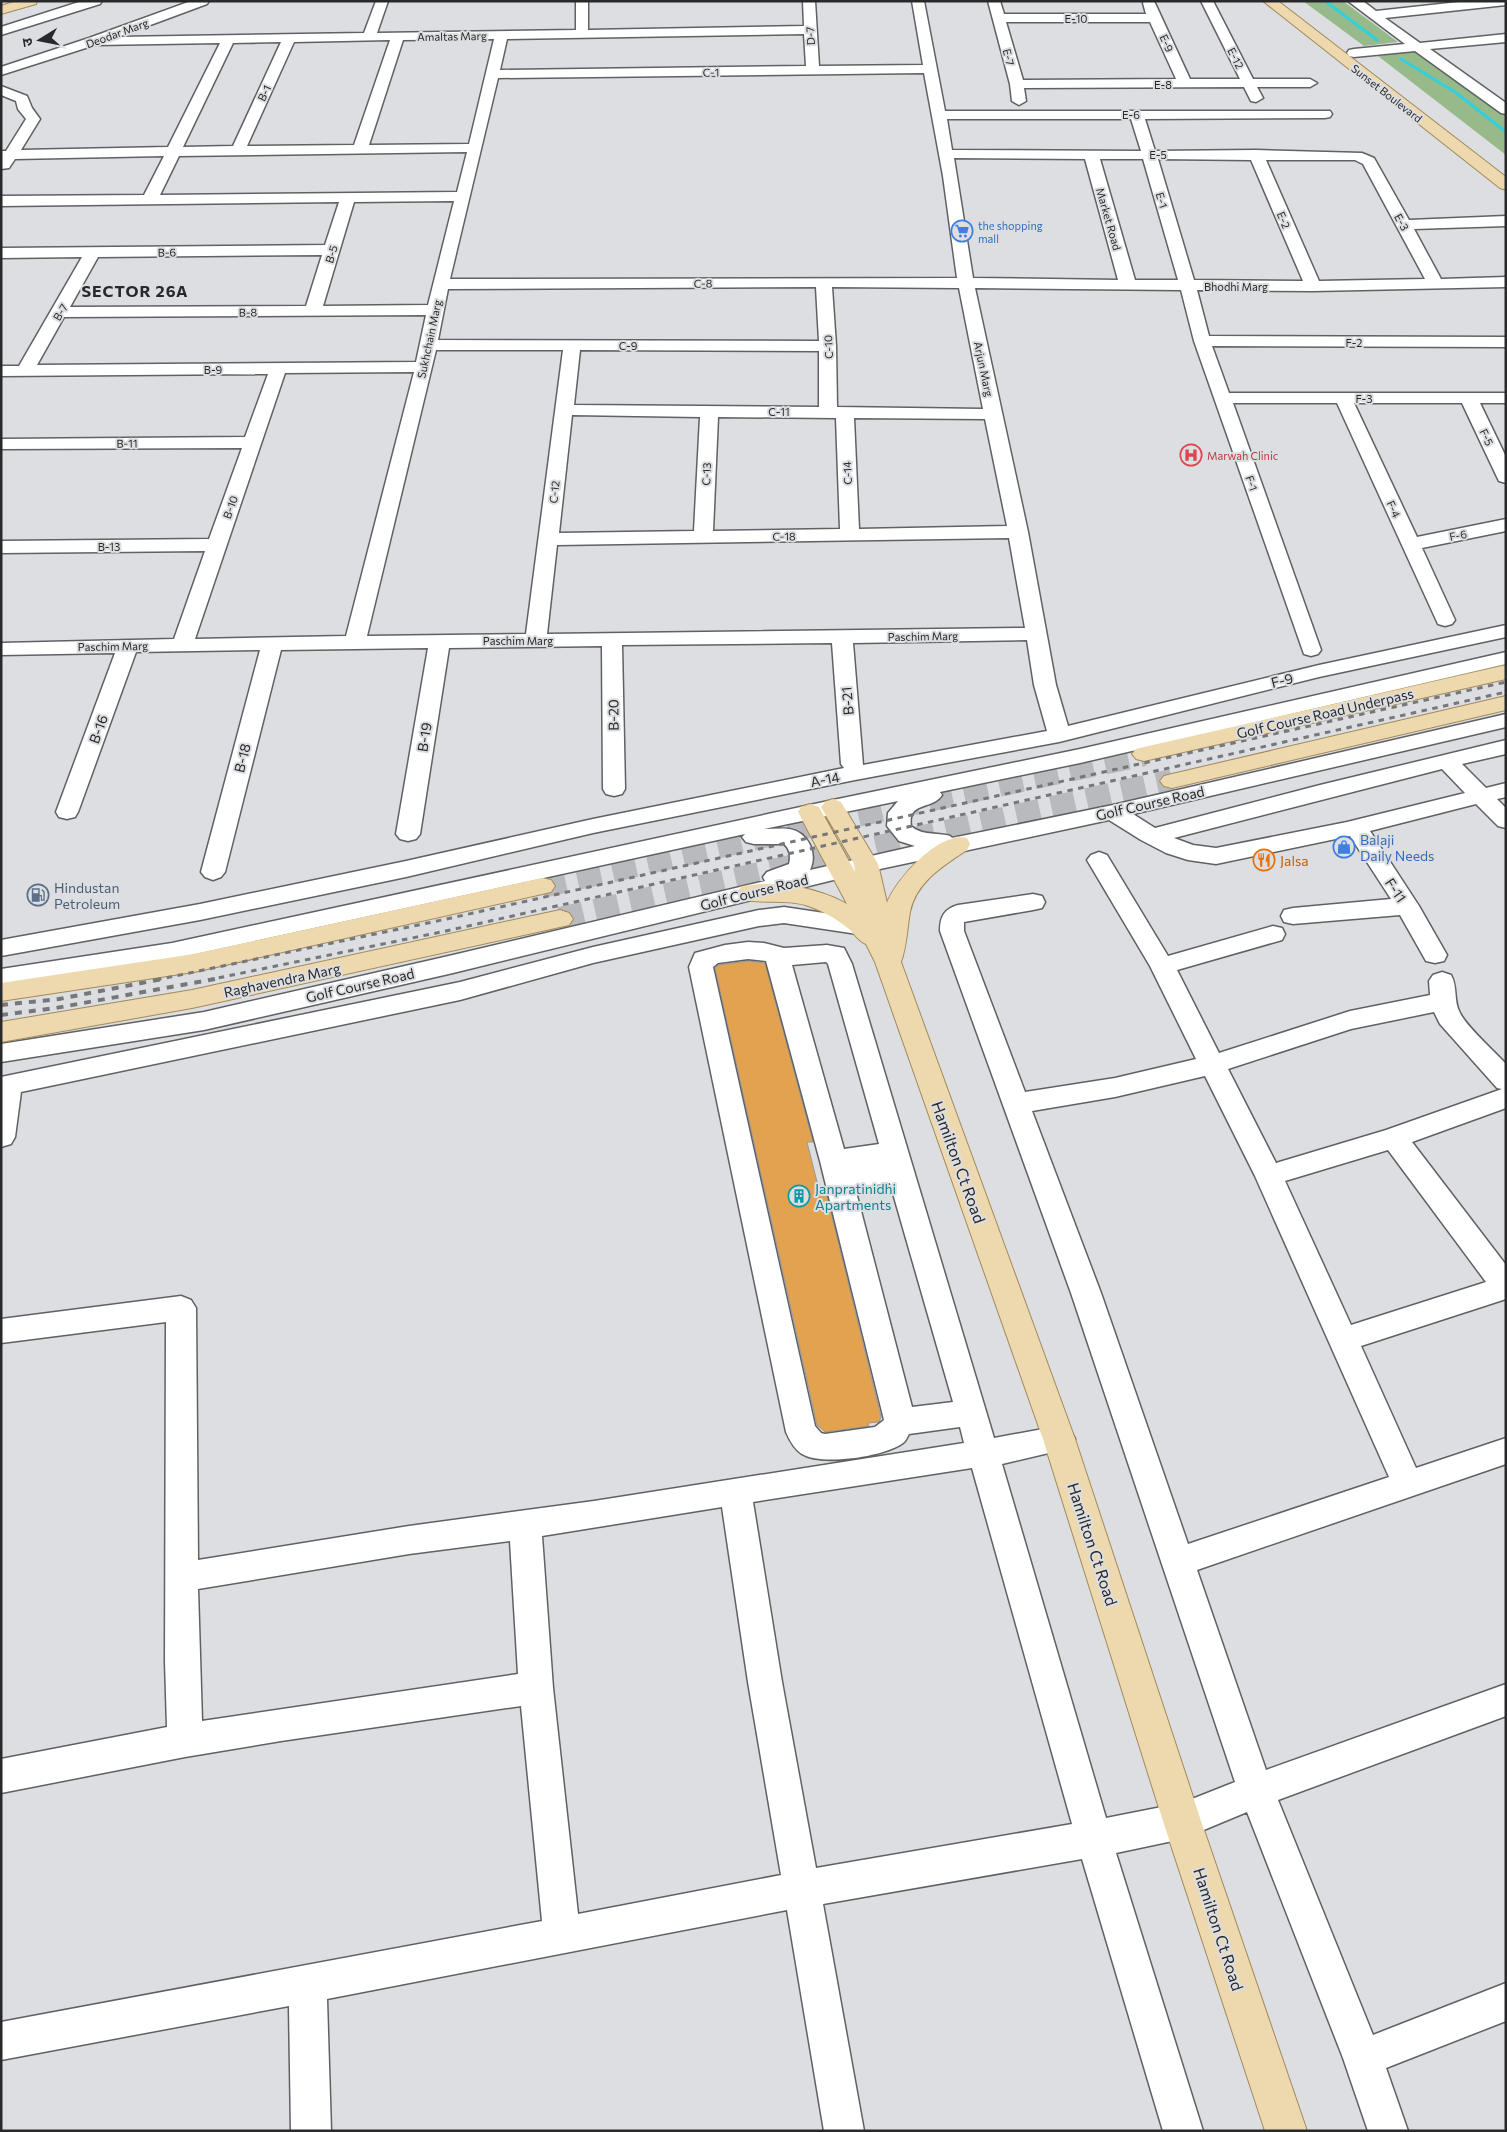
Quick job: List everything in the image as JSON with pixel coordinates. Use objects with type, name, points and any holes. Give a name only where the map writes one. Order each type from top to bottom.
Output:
[{"type":"main road","points":[[1,3],[8,1]]},
{"type":"main road","points":[[1,10],[30,1]]},
{"type":"main road","name":"Sunset Boulevard","points":[[1269,1],[1506,185]]},
{"type":"main road","name":"Sunset Boulevard","points":[[1288,1],[1506,169]]},
{"type":"main road","points":[[1318,40],[1335,38]]},
{"type":"main road","points":[[1450,142],[1467,140]]},
{"type":"main road","name":"Golf Course Road Underpass","points":[[1144,754],[1506,672]]},
{"type":"main road","points":[[1172,781],[1506,703]]},
{"type":"main road","name":"Hamilton Ct Road","points":[[822,810],[866,864],[888,962],[1059,1439],[1182,1821],[1286,2131]]},
{"type":"main road","name":"Hamilton Ct Road","points":[[822,810],[841,870],[888,962]]},
{"type":"main road","points":[[888,962],[894,947],[897,910],[910,882],[932,862],[958,844]]},
{"type":"main road","points":[[1,992],[194,963],[542,886]]},
{"type":"main road","points":[[750,893],[806,896],[846,913],[864,927],[888,962]]},
{"type":"main road","name":"Raghavendra Marg","points":[[1,1032],[192,998],[560,919]]},
{"type":"street","points":[[1,31],[96,1]]},
{"type":"street","name":"Deodar Marg","points":[[1,71],[94,41],[203,1]]},
{"type":"street","points":[[369,37],[382,1]]},
{"type":"street","points":[[582,1],[582,34]]},
{"type":"street","name":"D-7","points":[[809,1],[812,71]]},
{"type":"street","name":"Arjun Marg","points":[[918,1],[946,154],[966,283],[1018,532],[1045,685],[1059,735]]},
{"type":"street","name":"E-7","points":[[994,1],[1017,84],[1021,114]]},
{"type":"street","name":"E-9","points":[[1148,1],[1185,84]]},
{"type":"street","name":"E-12","points":[[1207,1],[1265,114]]},
{"type":"street","points":[[1354,1],[1506,110]]},
{"type":"street","points":[[1373,15],[1461,4],[1506,1]]},
{"type":"street","name":"E-10","points":[[998,18],[1154,18]]},
{"type":"street","name":"Amaltas Marg","points":[[94,41],[810,30]]},
{"type":"street","points":[[738,31],[746,72]]},
{"type":"street","name":"Sukhchain Marg","points":[[354,642],[424,367],[440,284],[475,148],[501,35]]},
{"type":"street","points":[[360,149],[398,36]]},
{"type":"street","name":"B-1","points":[[238,150],[290,37]]},
{"type":"street","points":[[150,199],[229,38]]},
{"type":"street","points":[[1354,53],[1506,38]]},
{"type":"street","name":"C-1","points":[[492,74],[930,69]]},
{"type":"street","name":"E-8","points":[[1017,84],[1310,84]]},
{"type":"street","points":[[1,90],[22,99],[25,109],[33,119],[6,154],[1,169]]},
{"type":"street","points":[[1,102],[25,109]]},
{"type":"street","name":"E-1","points":[[1136,114],[1188,286]]},
{"type":"street","name":"E-6","points":[[938,115],[1325,114]]},
{"type":"street","points":[[6,154],[475,148]]},
{"type":"street","name":"E-5","points":[[946,154],[1350,155],[1362,157],[1369,162]]},
{"type":"street","name":"Market Road","points":[[1091,154],[1128,285]]},
{"type":"street","name":"E-2","points":[[1256,154],[1313,286]]},
{"type":"street","name":"E-3","points":[[1369,162],[1435,283]]},
{"type":"street","points":[[1,201],[463,196]]},
{"type":"street","name":"B-5","points":[[313,311],[348,197]]},
{"type":"street","points":[[1404,225],[1506,221]]},
{"type":"street","name":"B-6","points":[[1,253],[333,250]]},
{"type":"street","name":"B-7","points":[[25,371],[93,252]]},
{"type":"street","name":"C-10","points":[[824,282],[828,346],[837,412]]},
{"type":"street","name":"Bhodhi Marg","points":[[966,283],[1313,286],[1506,282]]},
{"type":"street","name":"C-8","points":[[440,284],[966,283]]},
{"type":"street","name":"F-1","points":[[1188,286],[1202,342],[1311,650]]},
{"type":"street","name":"B-8","points":[[60,312],[435,310]]},
{"type":"street","name":"F-2","points":[[1202,342],[1506,342]]},
{"type":"street","name":"C-9","points":[[428,345],[828,346]]},
{"type":"street","name":"C-12","points":[[536,639],[572,345]]},
{"type":"street","name":"B-9","points":[[1,371],[424,367]]},
{"type":"street","name":"B-10","points":[[182,645],[278,369]]},
{"type":"street","name":"F-5","points":[[1468,397],[1506,477]]},
{"type":"street","name":"F-3","points":[[1222,398],[1506,398]]},
{"type":"street","name":"F-4","points":[[1343,398],[1445,620]]},
{"type":"street","name":"C-11","points":[[565,410],[993,414]]},
{"type":"street","name":"C-13","points":[[703,537],[709,411]]},
{"type":"street","name":"C-14","points":[[837,412],[850,535]]},
{"type":"street","name":"B-11","points":[[1,444],[254,442]]},
{"type":"street","name":"F-6","points":[[1410,544],[1506,525]]},
{"type":"street","name":"C-18","points":[[549,539],[1018,532]]},
{"type":"street","name":"B-13","points":[[1,547],[216,545]]},
{"type":"street","name":"F-9","points":[[1059,735],[1318,671],[1506,631]]},
{"type":"street","name":"Paschim Marg","points":[[1,649],[536,639],[612,640],[1035,634]]},
{"type":"street","name":"B-21","points":[[842,637],[852,764]]},
{"type":"street","name":"B-20","points":[[612,640],[614,789]]},
{"type":"street","name":"B-19","points":[[408,834],[440,641]]},
{"type":"street","name":"B-18","points":[[213,872],[272,644]]},
{"type":"street","name":"B-16","points":[[67,812],[128,646]]},
{"type":"street","points":[[1,978],[172,951],[979,777],[1506,658]]},
{"type":"street","name":"Golf Course Road","points":[[1,1053],[204,1020],[453,964],[866,864],[1113,812],[1506,720]]},
{"type":"street","points":[[1106,723],[1169,735]]},
{"type":"street","name":"A-14","points":[[5,946],[200,912],[406,869],[593,826],[1059,735]]},
{"type":"street","points":[[979,777],[1029,740]]},
{"type":"street","points":[[1152,836],[1320,792],[1506,747]]},
{"type":"street","points":[[1446,761],[1506,820]]},
{"type":"street","points":[[950,782],[940,791],[906,806],[898,817],[900,828],[909,837],[926,842],[971,836],[987,838]]},
{"type":"street","points":[[1113,812],[1152,836],[1186,853],[1200,856],[1216,856],[1356,827],[1506,790]]},
{"type":"street","name":"F-11","points":[[1356,827],[1408,906],[1435,955]]},
{"type":"street","points":[[674,842],[694,845],[777,835],[792,837],[802,852],[803,862],[796,871],[729,887],[714,894],[703,904]]},
{"type":"street","points":[[1099,860],[1162,966],[1269,1176],[1408,1484]]},
{"type":"street","points":[[1033,902],[958,913],[952,920],[955,939],[1086,1293],[1256,1791],[1363,2058],[1388,2131]]},
{"type":"street","points":[[1293,916],[1408,906]]},
{"type":"street","points":[[1,1137],[5,1086],[460,992],[611,951],[759,918],[784,915],[864,927]]},
{"type":"street","points":[[1162,966],[1273,934]]},
{"type":"street","points":[[777,956],[837,1170],[900,1422],[893,1433],[880,1440],[825,1448],[812,1444],[801,1432],[701,967],[704,959],[714,955],[764,951],[777,956],[824,952],[835,954],[898,1162],[1094,1838],[1183,2131]]},
{"type":"street","points":[[453,964],[460,992]]},
{"type":"street","points":[[1016,1103],[1122,1087],[1212,1064],[1349,1021],[1394,1010],[1442,991],[1449,1018],[1461,1034],[1506,1081]]},
{"type":"street","points":[[1269,1176],[1394,1138],[1506,1098]]},
{"type":"street","points":[[1342,1340],[1506,1287],[1394,1138]]},
{"type":"street","points":[[837,1170],[898,1162]]},
{"type":"street","points":[[1,1331],[181,1308],[184,1740]]},
{"type":"street","points":[[900,1422],[971,1412]]},
{"type":"street","points":[[182,1577],[409,1540],[594,1515],[735,1491],[983,1453],[1059,1439]]},
{"type":"street","points":[[1179,1562],[1506,1451]]},
{"type":"street","points":[[735,1491],[765,1682],[844,2131]]},
{"type":"street","points":[[525,1524],[536,1688],[562,1936]]},
{"type":"street","points":[[1,1776],[184,1740],[536,1688]]},
{"type":"street","points":[[1,2041],[802,1889],[1182,1821],[1256,1791],[1506,1700]]},
{"type":"street","points":[[308,1984],[311,2131]]},
{"type":"street","points":[[1363,2058],[1506,2002]]},
{"type":"green space","points":[[1303,1],[1343,1],[1398,42],[1364,46]]},
{"type":"green space","points":[[1419,50],[1506,114],[1506,155],[1378,56]]},
{"type":"building","name":"Janpratinidhi Apartments","points":[[748,961],[765,963],[813,1142],[807,1142],[820,1193],[826,1192],[881,1417],[879,1422],[868,1423],[869,1426],[825,1432],[817,1425],[715,968],[719,965]]},
{"type":"waterway","points":[[1325,1],[1377,40]]},
{"type":"waterway","points":[[1401,59],[1455,92],[1506,132]]},
{"type":"tunnel","points":[[542,886],[862,814],[1144,754]]},
{"type":"tunnel","points":[[560,919],[1172,781]]},
{"type":"railway","points":[[156,980],[442,920],[1506,682]]},
{"type":"railway","points":[[208,980],[446,931],[1506,692]]},
{"type":"railway","points":[[1,1005],[59,999],[162,979]]},
{"type":"railway","points":[[1,1015],[56,1008],[215,979]]},
{"type":"place","name":"the shopping mall","points":[[962,231]]},
{"type":"place","name":"Marwah Clinic","points":[[1191,455]]},
{"type":"place","name":"Balaji Daily Needs","points":[[1344,847]]},
{"type":"place","name":"Jalsa","points":[[1264,860]]},
{"type":"place","name":"Hindustan Petroleum","points":[[38,895]]},
{"type":"place","name":"Janpratinidhi Apartments","points":[[799,1196]]},
{"type":"district","name":"SECTOR 26A","points":[[135,290]]}]
